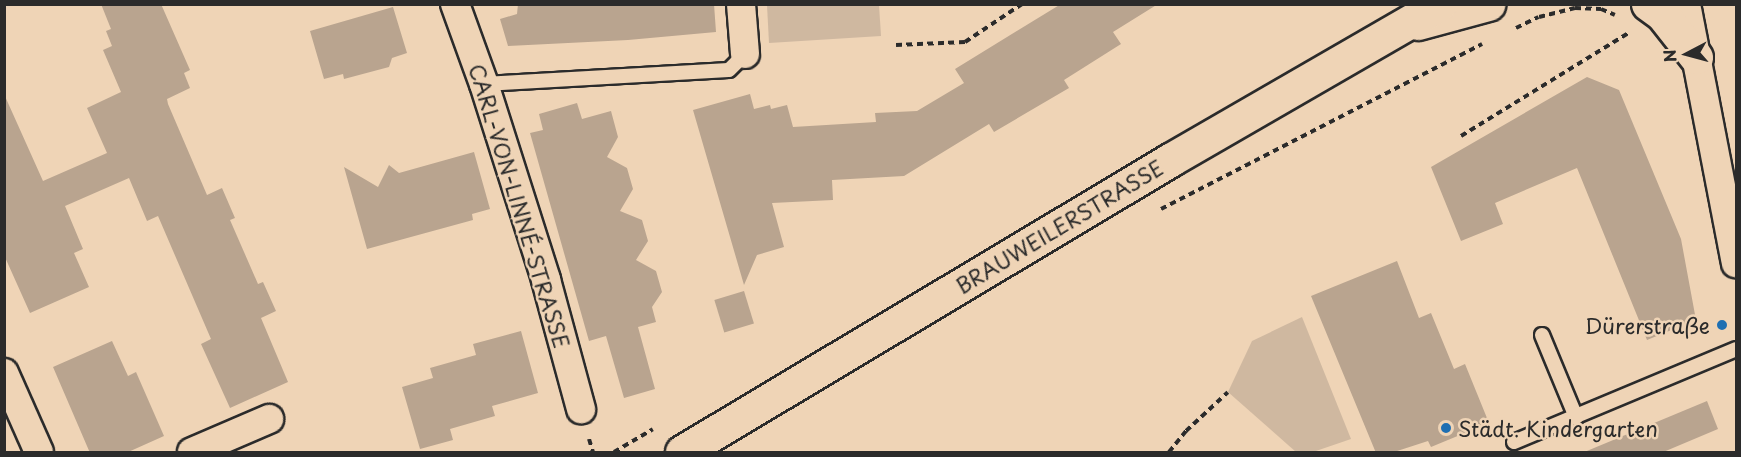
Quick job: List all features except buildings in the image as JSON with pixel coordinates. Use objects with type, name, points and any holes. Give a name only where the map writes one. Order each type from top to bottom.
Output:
[{"type":"main road","name":"BRAUWEILERSTRASSE","points":[[682,453],[1170,160],[1440,4]]},
{"type":"main road","points":[[1396,29],[1488,4]]},
{"type":"main road","points":[[1642,16],[1662,14],[1696,57]]},
{"type":"street","name":"CARL-VON-LINNÉ-STRASSE","points":[[455,4],[484,84],[546,280],[581,409]]},
{"type":"street","points":[[741,4],[745,54]]},
{"type":"street","points":[[1686,4],[1737,263]]},
{"type":"street","points":[[4,373],[39,453]]},
{"type":"street","points":[[192,453],[269,419]]},
{"type":"lane","points":[[484,84],[729,70],[745,54]]},
{"type":"lane","points":[[1542,335],[1576,417]]},
{"type":"lane","points":[[1514,442],[1737,349]]},
{"type":"path","points":[[896,45],[965,42],[1022,4]]},
{"type":"path","points":[[1510,30],[1539,17],[1575,8],[1600,9],[1602,4]]},
{"type":"path","points":[[1461,136],[1642,16]]},
{"type":"path","points":[[1153,214],[1491,39]]},
{"type":"path","points":[[1169,453],[1186,431],[1228,392]]},
{"type":"shaded area","points":[[767,5],[879,5],[881,36],[769,43]]},
{"type":"shaded area","points":[[1302,317],[1351,439],[1313,452],[1296,452],[1228,392],[1252,341]]},
{"type":"place","name":"Dürerstraße","points":[[1722,325]]},
{"type":"place","name":"Städt. Kindergarten","points":[[1446,428]]}]
